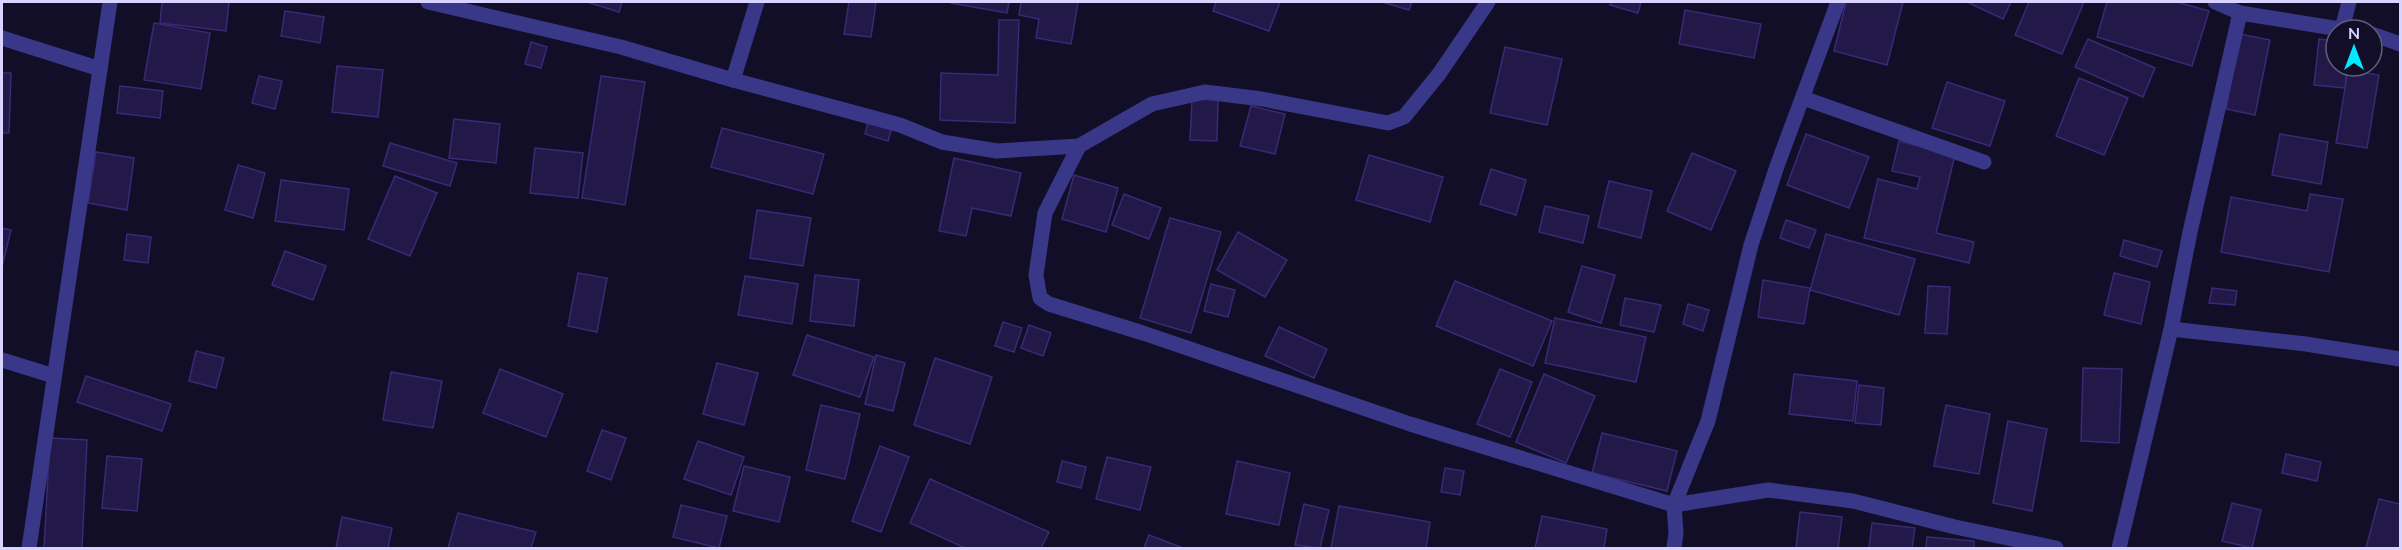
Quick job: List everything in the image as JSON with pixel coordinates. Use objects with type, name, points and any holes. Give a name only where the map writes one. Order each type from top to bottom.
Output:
[{"type":"street","points":[[29,549],[110,2]]},
{"type":"street","points":[[733,80],[757,2]]},
{"type":"street","points":[[437,3],[621,46],[733,80],[900,125],[942,142],[997,152],[1079,146],[1152,104],[1205,92],[1262,99],[1388,123],[1404,117],[1439,74],[1488,2]]},
{"type":"street","points":[[1674,549],[1674,505],[1708,421],[1751,245],[1838,2]]},
{"type":"street","points":[[2215,2],[2240,13],[2324,27]]},
{"type":"street","points":[[2346,18],[2349,2]]},
{"type":"street","points":[[2119,549],[2171,329],[2190,232],[2240,13]]},
{"type":"street","points":[[2,38],[100,69]]},
{"type":"street","points":[[2384,38],[2400,44]]},
{"type":"street","points":[[1803,98],[1984,162]]},
{"type":"street","points":[[1079,146],[1045,213],[1036,275],[1040,298],[1048,304],[1143,333],[1410,424],[1674,505],[1768,490],[1853,501],[1955,527],[2056,549]]},
{"type":"street","points":[[2171,329],[2306,344],[2400,359]]},
{"type":"street","points":[[2,360],[54,376]]},
{"type":"building","points":[[162,2],[229,2],[226,31],[160,23]]},
{"type":"building","points":[[591,2],[622,2],[619,12]]},
{"type":"building","points":[[849,2],[876,2],[871,37],[844,34]]},
{"type":"building","points":[[951,2],[1009,2],[1007,13]]},
{"type":"building","points":[[1021,2],[1078,2],[1071,44],[1036,38],[1039,19],[1019,15]]},
{"type":"building","points":[[1216,2],[1280,2],[1269,31],[1213,11]]},
{"type":"building","points":[[1382,2],[1412,2],[1409,10]]},
{"type":"building","points":[[1611,2],[1641,2],[1638,13],[1610,5]]},
{"type":"building","points":[[1846,2],[1903,2],[1887,65],[1834,51]]},
{"type":"building","points":[[1967,2],[2011,2],[2003,19]]},
{"type":"building","points":[[2029,2],[2084,2],[2062,54],[2015,35]]},
{"type":"building","points":[[2107,2],[2177,2],[2209,11],[2192,66],[2097,37]]},
{"type":"building","points":[[1685,10],[1761,24],[1754,58],[1679,44]]},
{"type":"building","points":[[285,11],[324,17],[320,43],[281,36]]},
{"type":"building","points":[[999,20],[1019,20],[1015,123],[940,120],[941,73],[998,75]]},
{"type":"building","points":[[154,23],[210,33],[201,89],[144,80]]},
{"type":"building","points":[[2240,34],[2270,40],[2255,115],[2226,109]]},
{"type":"building","points":[[2088,39],[2155,68],[2143,97],[2075,67]]},
{"type":"building","points":[[2319,39],[2324,40],[2324,78],[2346,78],[2345,88],[2314,85]]},
{"type":"building","points":[[531,42],[547,47],[541,68],[525,64]]},
{"type":"building","points":[[1505,47],[1562,59],[1547,125],[1490,113]]},
{"type":"building","points":[[337,66],[383,70],[378,117],[332,112]]},
{"type":"building","points":[[2,73],[11,73],[9,133],[2,133]]},
{"type":"building","points":[[259,76],[282,81],[275,109],[252,103]]},
{"type":"building","points":[[601,76],[645,82],[625,205],[582,198]]},
{"type":"building","points":[[2079,78],[2128,98],[2104,155],[2056,136]]},
{"type":"building","points":[[2347,78],[2379,78],[2367,148],[2336,143]]},
{"type":"building","points":[[1947,82],[2005,101],[1990,146],[1932,128]]},
{"type":"building","points":[[120,86],[163,91],[160,118],[117,113]]},
{"type":"building","points":[[1192,99],[1218,100],[1217,141],[1190,140]]},
{"type":"building","points":[[1251,106],[1285,114],[1275,154],[1240,146]]},
{"type":"building","points":[[870,116],[893,123],[888,141],[865,134]]},
{"type":"building","points":[[454,119],[500,124],[496,163],[449,158]]},
{"type":"building","points":[[722,128],[824,154],[813,194],[711,167]]},
{"type":"building","points":[[1806,134],[1869,157],[1849,208],[1787,185]]},
{"type":"building","points":[[2280,134],[2328,142],[2321,184],[2272,175]]},
{"type":"building","points":[[1899,141],[1955,155],[1936,233],[1974,242],[1969,263],[1864,238],[1878,179],[1917,189],[1920,177],[1892,171]]},
{"type":"building","points":[[390,143],[457,163],[450,186],[383,166]]},
{"type":"building","points":[[535,148],[583,153],[578,198],[530,193]]},
{"type":"building","points":[[96,152],[134,158],[127,210],[88,203]]},
{"type":"building","points":[[1692,153],[1736,171],[1711,230],[1667,211]]},
{"type":"building","points":[[1369,155],[1443,177],[1430,222],[1356,200]]},
{"type":"building","points":[[954,158],[1021,173],[1011,216],[972,208],[966,236],[939,231]]},
{"type":"building","points":[[238,165],[265,173],[253,218],[225,210]]},
{"type":"building","points":[[1491,169],[1526,180],[1516,215],[1480,204]]},
{"type":"building","points":[[1074,175],[1118,188],[1106,232],[1062,219]]},
{"type":"building","points":[[395,176],[437,193],[410,256],[368,239]]},
{"type":"building","points":[[281,180],[349,189],[344,230],[275,221]]},
{"type":"building","points":[[1609,181],[1652,191],[1641,238],[1598,227]]},
{"type":"building","points":[[1124,194],[1161,208],[1149,239],[1112,225]]},
{"type":"building","points":[[2310,194],[2343,199],[2329,272],[2221,252],[2231,197],[2307,211]]},
{"type":"building","points":[[1545,206],[1589,216],[1583,243],[1539,232]]},
{"type":"building","points":[[757,210],[811,218],[803,266],[750,258]]},
{"type":"building","points":[[1170,218],[1221,232],[1191,333],[1140,318]]},
{"type":"building","points":[[1786,220],[1816,230],[1809,248],[1780,238]]},
{"type":"building","points":[[2,228],[11,230],[2,267]]},
{"type":"building","points":[[1238,232],[1287,260],[1265,297],[1217,270]]},
{"type":"building","points":[[127,234],[151,237],[148,263],[124,260]]},
{"type":"building","points":[[1826,234],[1915,259],[1899,315],[1810,290]]},
{"type":"building","points":[[2124,240],[2162,251],[2157,267],[2120,256]]},
{"type":"building","points":[[285,251],[326,266],[313,300],[272,285]]},
{"type":"building","points":[[1582,266],[1615,275],[1601,323],[1568,312]]},
{"type":"building","points":[[578,273],[607,278],[597,332],[568,326]]},
{"type":"building","points":[[2114,273],[2150,282],[2141,324],[2104,315]]},
{"type":"building","points":[[815,275],[859,280],[854,326],[810,321]]},
{"type":"building","points":[[745,276],[798,284],[792,324],[738,315]]},
{"type":"building","points":[[1763,280],[1810,288],[1804,324],[1758,317]]},
{"type":"building","points":[[1455,281],[1552,321],[1533,366],[1436,326]]},
{"type":"building","points":[[1211,284],[1235,290],[1228,317],[1204,311]]},
{"type":"building","points":[[1928,286],[1950,287],[1947,334],[1925,333]]},
{"type":"building","points":[[2212,288],[2237,291],[2235,305],[2209,303]]},
{"type":"building","points":[[1625,298],[1661,305],[1654,332],[1620,325]]},
{"type":"building","points":[[1688,304],[1709,310],[1703,331],[1683,324]]},
{"type":"building","points":[[1555,318],[1646,337],[1636,382],[1545,363]]},
{"type":"building","points":[[1003,322],[1022,328],[1014,352],[995,346]]},
{"type":"building","points":[[1029,325],[1051,333],[1043,356],[1021,348]]},
{"type":"building","points":[[1279,327],[1327,349],[1314,378],[1265,356]]},
{"type":"building","points":[[807,335],[874,357],[860,397],[793,375]]},
{"type":"building","points":[[196,351],[224,358],[216,388],[189,381]]},
{"type":"building","points":[[876,355],[905,363],[893,411],[865,404]]},
{"type":"building","points":[[935,358],[992,377],[970,444],[914,425]]},
{"type":"building","points":[[717,363],[758,373],[744,425],[703,414]]},
{"type":"building","points":[[2083,368],[2122,369],[2119,443],[2081,441]]},
{"type":"building","points":[[500,369],[563,394],[546,437],[483,413]]},
{"type":"building","points":[[1500,369],[1532,382],[1510,437],[1477,424]]},
{"type":"building","points":[[391,372],[442,381],[433,428],[383,420]]},
{"type":"building","points":[[1544,374],[1595,396],[1566,463],[1516,442]]},
{"type":"building","points":[[1794,374],[1857,381],[1853,421],[1789,414]]},
{"type":"building","points":[[86,376],[171,404],[162,431],[77,402]]},
{"type":"building","points":[[1859,385],[1884,388],[1881,425],[1855,423]]},
{"type":"building","points":[[821,405],[860,414],[845,479],[806,470]]},
{"type":"building","points":[[1946,405],[1990,414],[1979,474],[1934,466]]},
{"type":"building","points":[[2008,421],[2047,429],[2032,511],[1993,503]]},
{"type":"building","points":[[602,430],[626,438],[611,480],[587,471]]},
{"type":"building","points":[[1602,433],[1677,451],[1667,491],[1592,473]]},
{"type":"building","points":[[50,438],[87,440],[82,548],[44,548]]},
{"type":"building","points":[[698,441],[744,457],[731,495],[684,479]]},
{"type":"building","points":[[880,446],[909,457],[881,532],[852,521]]},
{"type":"building","points":[[2286,454],[2321,462],[2317,481],[2282,473]]},
{"type":"building","points":[[107,456],[142,459],[137,511],[102,508]]},
{"type":"building","points":[[1107,457],[1151,467],[1140,510],[1096,499]]},
{"type":"building","points":[[1062,461],[1086,467],[1081,488],[1057,482]]},
{"type":"building","points":[[1237,461],[1290,473],[1279,525],[1226,514]]},
{"type":"building","points":[[744,466],[790,477],[779,522],[733,511]]},
{"type":"building","points":[[1445,468],[1464,471],[1460,495],[1441,492]]},
{"type":"building","points":[[930,479],[1049,532],[1041,548],[965,548],[910,523]]},
{"type":"building","points":[[2379,499],[2400,504],[2400,548],[2366,548]]},
{"type":"building","points":[[2232,503],[2261,510],[2252,548],[2222,541]]},
{"type":"building","points":[[1304,504],[1329,510],[1320,548],[1295,545]]},
{"type":"building","points":[[681,505],[727,516],[719,548],[673,537]]},
{"type":"building","points":[[1339,506],[1430,522],[1426,548],[1331,548]]},
{"type":"building","points":[[1800,512],[1842,517],[1838,548],[1796,548]]},
{"type":"building","points":[[458,513],[536,532],[531,548],[448,548]]},
{"type":"building","points":[[1542,516],[1607,529],[1604,548],[1535,548]]},
{"type":"building","points":[[342,517],[392,528],[388,548],[336,548]]},
{"type":"building","points":[[1872,523],[1915,528],[1912,548],[1869,548]]},
{"type":"building","points":[[1149,535],[1183,548],[1144,548]]},
{"type":"building","points":[[1927,537],[1974,541],[1974,548],[1926,548]]}]
